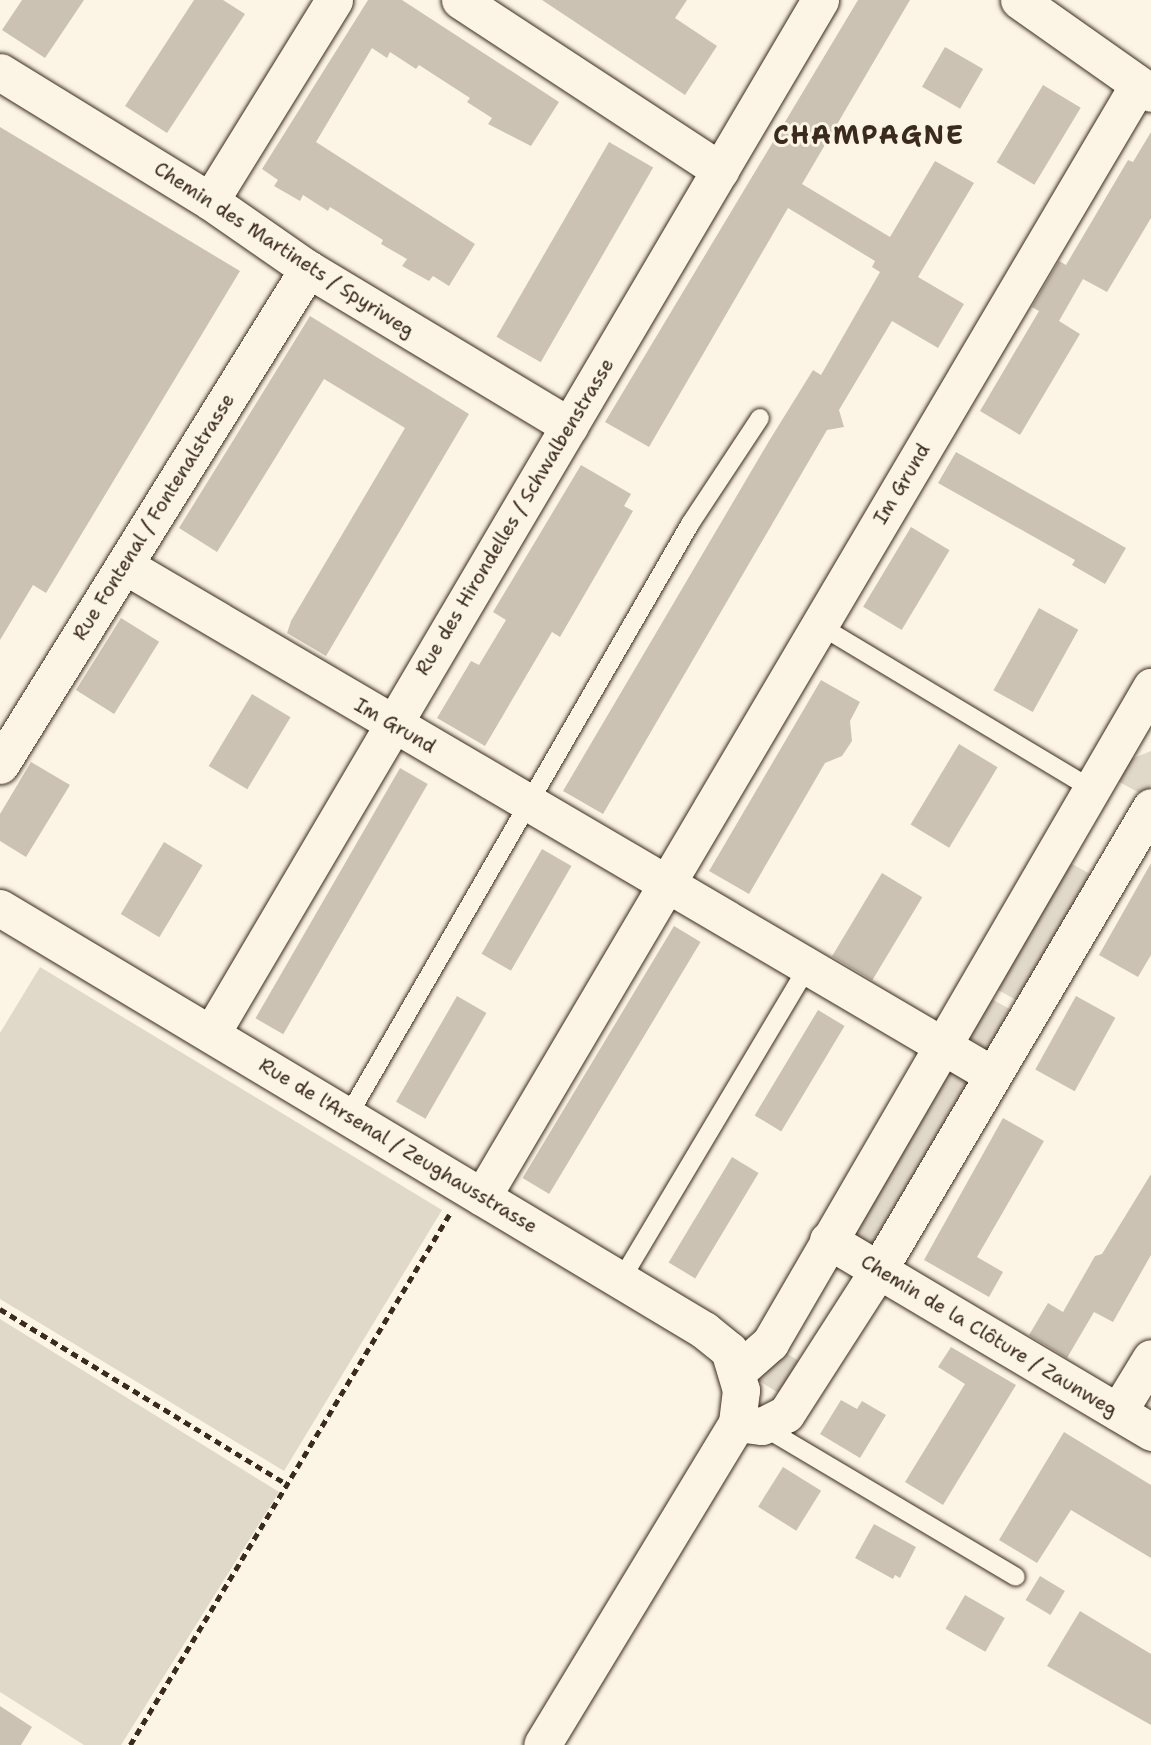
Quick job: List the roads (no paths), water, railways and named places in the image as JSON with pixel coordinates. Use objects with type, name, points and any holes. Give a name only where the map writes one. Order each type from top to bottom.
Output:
[{"type":"street","points":[[210,201],[334,0]]},
{"type":"street","points":[[460,0],[720,170]]},
{"type":"street","name":"Rue des Hirondelles / Schwalbenstrasse","points":[[211,1034],[820,0]]},
{"type":"street","points":[[1019,0],[1144,89]]},
{"type":"street","name":"Chemin des Martinets / Spyriweg","points":[[0,72],[210,201],[308,269],[569,426]]},
{"type":"street","name":"Im Grund","points":[[469,1199],[667,884],[819,625],[1144,89]]},
{"type":"street","name":"Rue Fontenal / Fontenalstrasse","points":[[0,765],[308,269]]},
{"type":"street","name":"Im Grund","points":[[124,565],[991,1074]]},
{"type":"street","points":[[738,1371],[770,1343],[1092,789],[1146,707]]},
{"type":"street","points":[[542,1745],[749,1425],[786,1414],[878,1269],[1151,807]]},
{"type":"street","name":"Rue de l'Arsenal / Zeughausstrasse","points":[[0,908],[348,1116],[469,1199],[621,1280],[724,1345],[738,1371],[741,1408],[749,1425]]},
{"type":"street","name":"Chemin de la Clôture / Zaunweg","points":[[828,1240],[1151,1432]]},
{"type":"street","points":[[1118,1412],[1151,1358]]},
{"type":"lane","points":[[348,1116],[690,524],[760,418]]},
{"type":"lane","points":[[819,625],[1092,789]]},
{"type":"lane","points":[[621,1280],[808,965]]},
{"type":"lane","points":[[749,1425],[1016,1577]]},
{"type":"district","name":"CHAMPAGNE","points":[[869,135]]}]
